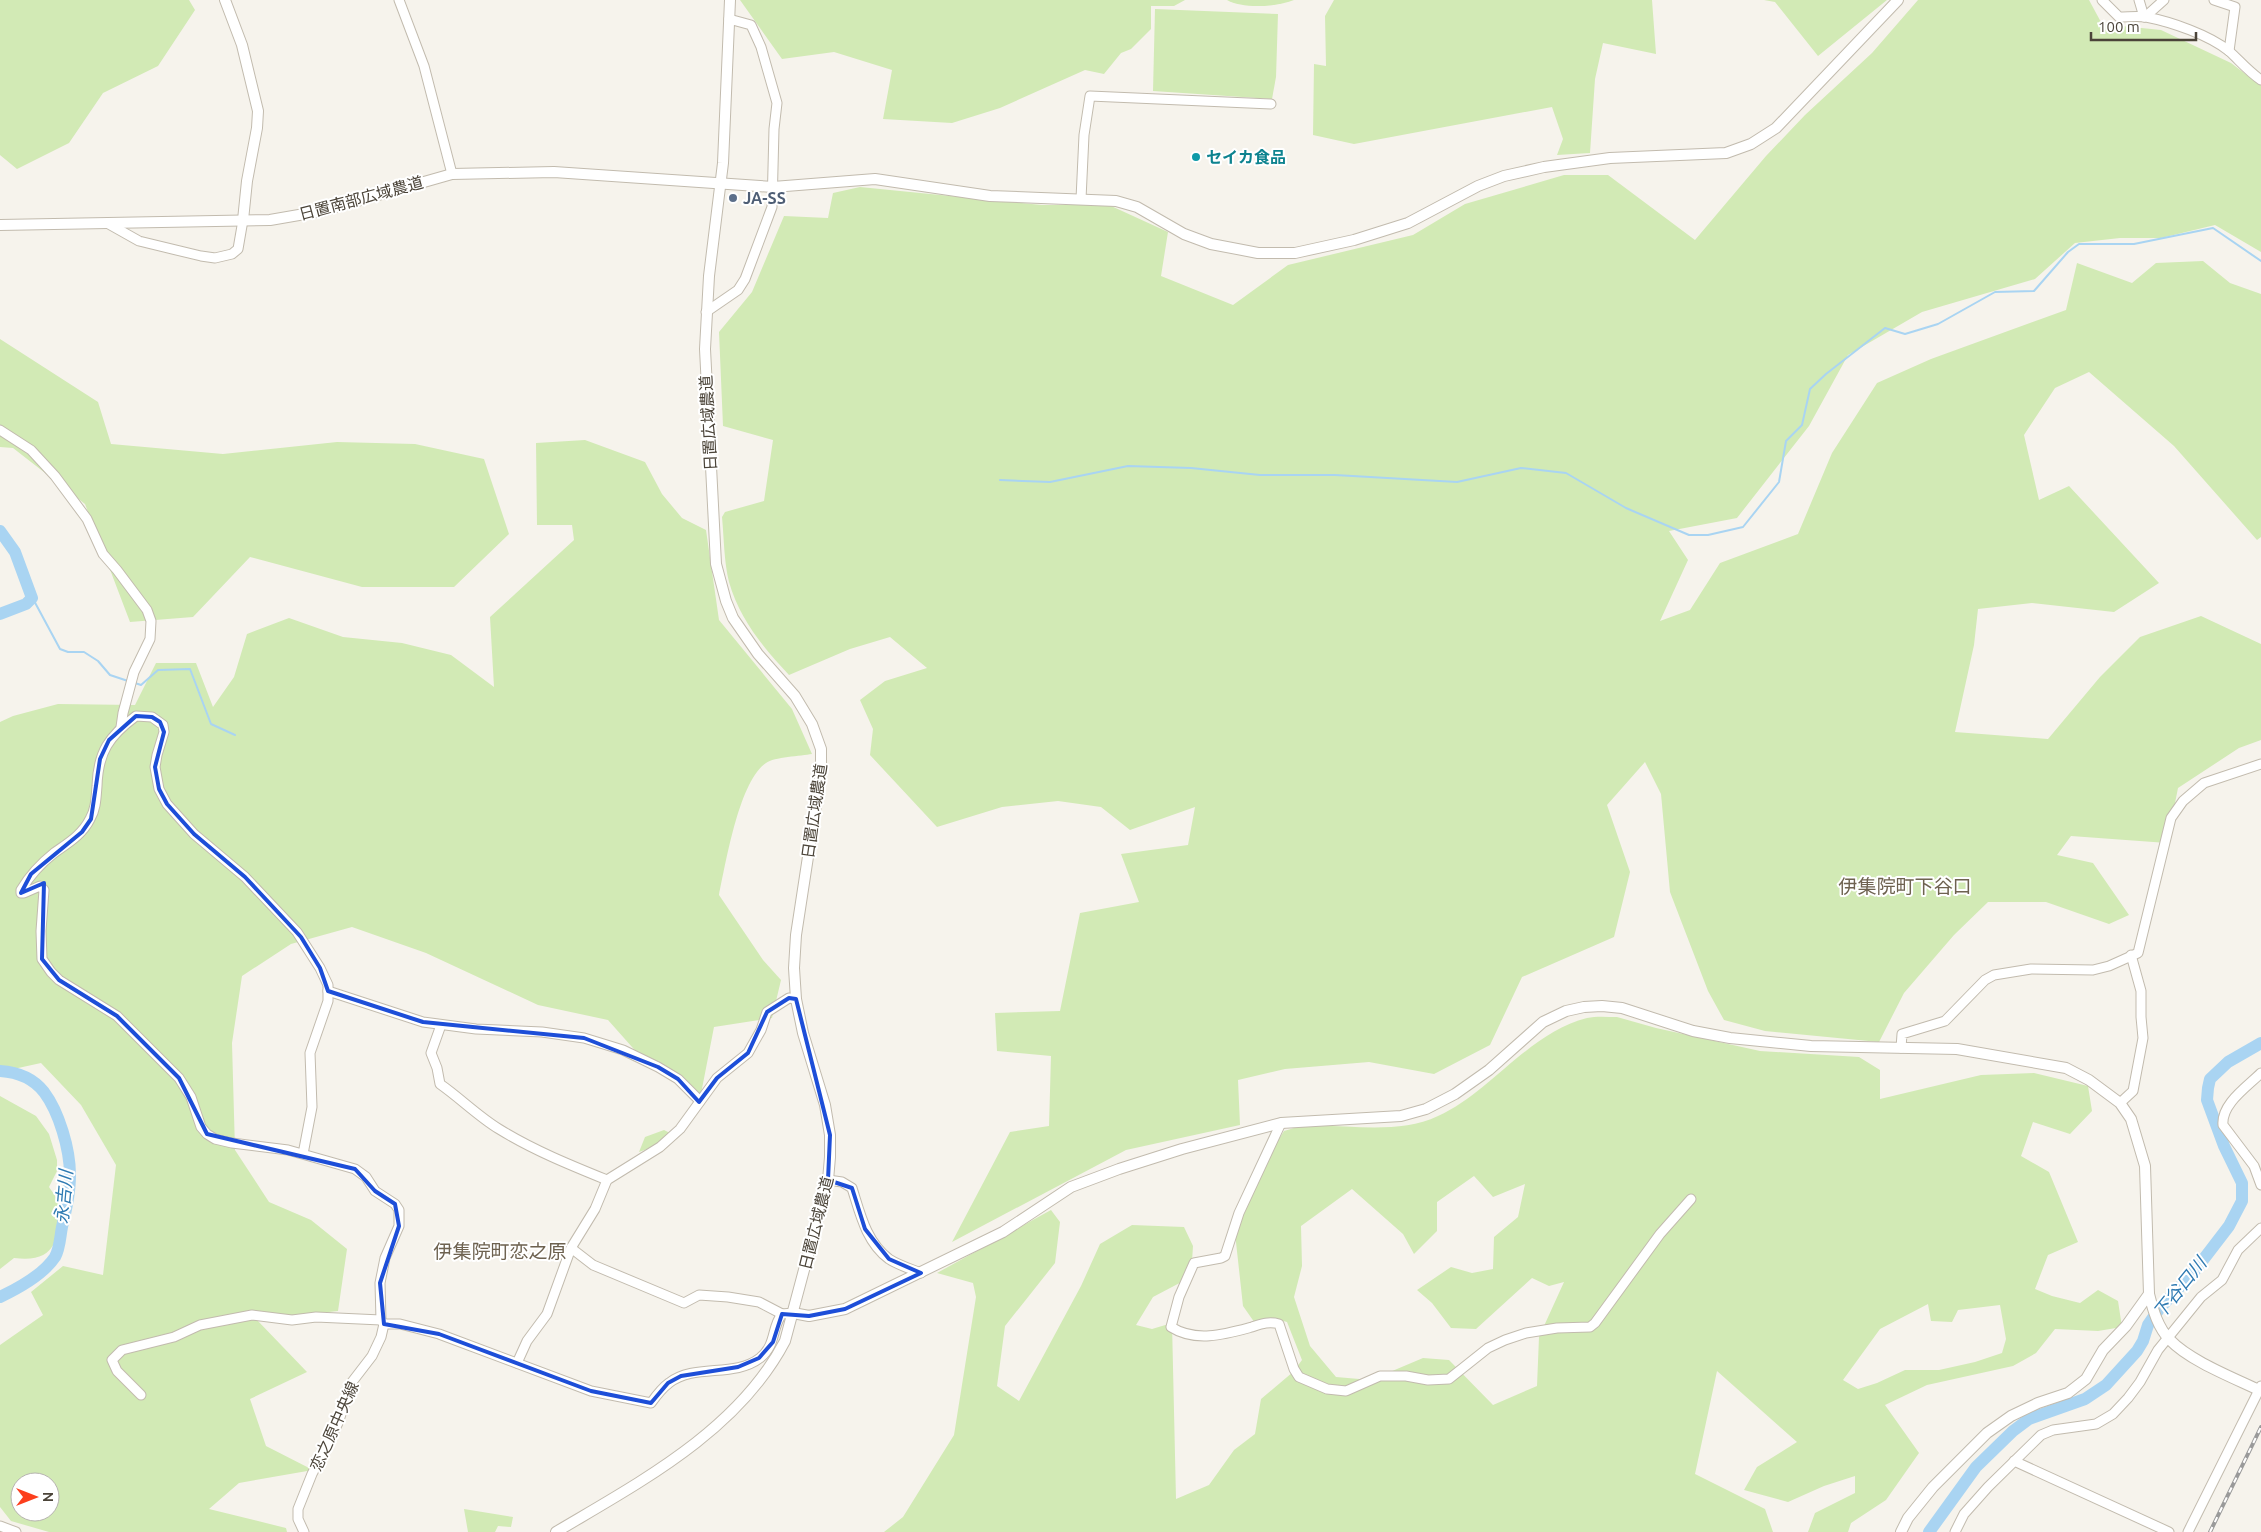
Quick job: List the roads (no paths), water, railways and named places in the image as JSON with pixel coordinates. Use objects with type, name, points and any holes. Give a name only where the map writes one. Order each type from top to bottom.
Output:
[{"type":"street","points":[[107,223],[139,240],[215,258],[232,254],[238,249],[258,111],[242,45],[225,0]]},
{"type":"street","points":[[399,0],[424,66],[452,174]]},
{"type":"street","name":"日置広域農道","points":[[556,1532],[662,1466],[726,1418],[774,1363],[785,1341],[828,1180],[830,1136],[824,1105],[803,1033],[796,999],[794,968],[796,935],[821,772],[822,749],[803,708],[754,649],[733,618],[720,582],[714,532],[704,349],[709,276],[721,183],[730,0]]},
{"type":"street","name":"日置南部広域農道","points":[[0,225],[270,220],[322,211],[452,174],[554,172],[773,186],[875,179],[990,196],[1081,199],[1126,203],[1184,234],[1225,248],[1258,253],[1295,253],[1354,240],[1408,223],[1478,186],[1522,172],[1610,158],[1726,153],[1751,144],[1776,128],[1898,0]]},
{"type":"street","points":[[2102,0],[2119,17],[2145,17],[2188,30],[2229,51],[2247,70],[2261,80]]},
{"type":"street","points":[[2139,0],[2145,17]]},
{"type":"street","points":[[2145,17],[2164,0]]},
{"type":"street","points":[[2214,0],[2235,7],[2229,51]]},
{"type":"street","points":[[706,312],[738,290],[745,279],[770,216],[773,186],[776,96],[761,47],[751,25],[729,18]]},
{"type":"street","points":[[1081,199],[1084,135],[1090,96],[1271,104]]},
{"type":"street","points":[[0,430],[31,450],[55,476],[87,519],[103,554],[147,610],[151,621],[150,639],[134,672],[122,714],[121,727]]},
{"type":"street","points":[[303,1154],[312,1107],[310,1053],[328,1001],[328,991],[320,968],[301,937],[246,877],[194,834],[167,804],[159,789],[155,767],[164,732],[160,722],[152,717],[136,716],[121,727],[107,744],[100,759],[96,804],[91,819],[82,832],[30,874],[21,890],[24,893],[40,886],[44,890],[41,931],[42,959],[59,980],[117,1016],[179,1078],[191,1097],[201,1127],[214,1139],[232,1143],[273,1147],[355,1169],[366,1178],[375,1191],[396,1204],[399,1210],[399,1226],[387,1253],[380,1283],[382,1322]]},
{"type":"street","points":[[1901,1048],[1902,1034],[1945,1021],[1985,980],[1994,975],[2030,969],[2093,970],[2109,966],[2138,953],[2171,818],[2192,791],[2204,783],[2261,764]]},
{"type":"street","points":[[2120,1103],[2133,1091],[2143,1038],[2141,991],[2131,955]]},
{"type":"street","points":[[328,991],[423,1022],[476,1029],[542,1032],[584,1038],[623,1050],[658,1067],[678,1080],[700,1101]]},
{"type":"street","points":[[517,1363],[527,1341],[547,1314],[571,1248],[595,1209],[607,1180],[660,1147],[680,1129],[717,1078],[748,1052],[761,1030],[767,1012],[789,998],[796,999]]},
{"type":"street","points":[[571,1248],[593,1265],[684,1303],[699,1295],[760,1302],[782,1314],[793,1313],[809,1316],[845,1309],[1003,1232],[1071,1188],[1119,1169],[1173,1152],[1281,1123],[1401,1116],[1426,1108],[1455,1094],[1489,1070],[1544,1022],[1566,1011],[1584,1007],[1622,1008],[1693,1031],[1730,1038],[1811,1046],[1957,1049],[2066,1068],[2089,1080],[2120,1103],[2131,1119],[2145,1166],[2149,1294],[2155,1317],[2169,1339],[2189,1355],[2260,1389],[2188,1532]]},
{"type":"street","points":[[441,1025],[431,1053],[437,1068],[440,1084],[462,1099],[497,1128],[550,1157],[607,1180]]},
{"type":"street","points":[[2261,1073],[2226,1108],[2222,1116],[2223,1125],[2254,1166],[2261,1185]]},
{"type":"street","points":[[1281,1123],[1239,1213],[1225,1256],[1194,1263],[1178,1297],[1171,1327],[1176,1331],[1202,1336],[1217,1336],[1266,1323],[1279,1324],[1294,1369],[1299,1377],[1337,1392],[1346,1391],[1380,1376],[1406,1376],[1428,1380],[1450,1379],[1488,1348],[1505,1340],[1526,1333],[1557,1328],[1590,1327],[1602,1316],[1660,1234],[1692,1198]]},
{"type":"street","points":[[828,1180],[842,1182],[852,1188],[865,1229],[875,1244],[889,1259],[921,1273]]},
{"type":"street","points":[[1955,1532],[1964,1514],[2042,1435],[2053,1430],[2096,1424],[2113,1414],[2140,1382],[2158,1350],[2169,1339],[2201,1297],[2222,1280],[2238,1250],[2261,1228]]},
{"type":"street","points":[[1901,1532],[1908,1518],[1933,1487],[1987,1432],[2017,1413],[2038,1403],[2068,1393],[2086,1379],[2103,1350],[2126,1326],[2149,1294]]},
{"type":"street","points":[[141,1395],[117,1371],[112,1360],[122,1350],[174,1337],[200,1325],[252,1315],[292,1320],[316,1317],[400,1324],[430,1331],[591,1391],[651,1403],[668,1383],[681,1376],[715,1369],[738,1368],[760,1358],[773,1342],[778,1319],[782,1314]]},
{"type":"street","name":"恋之原中央線","points":[[304,1532],[298,1519],[298,1509],[324,1448],[338,1423],[352,1382],[372,1356],[381,1337],[382,1322]]},
{"type":"street","points":[[2014,1462],[2169,1532]]},
{"type":"street","points":[[0,1526],[16,1532]]},
{"type":"waterway","points":[[1000,480],[1050,482],[1128,466],[1191,468],[1260,475],[1335,475],[1457,482],[1521,468],[1566,473],[1626,508],[1689,535],[1708,535],[1743,527],[1779,482],[1786,441],[1802,425],[1810,389],[1826,374],[1885,328],[1905,334],[1938,324],[1995,292],[2034,291],[2068,252],[2079,244],[2134,244],[2213,228],[2261,261]]},
{"type":"waterway","name":"永吉川","points":[[0,531],[15,552],[32,598],[26,604],[0,614]]},
{"type":"waterway","points":[[32,597],[60,649],[68,652],[84,652],[98,661],[110,675],[128,681]]},
{"type":"waterway","points":[[135,683],[141,685],[158,670],[190,669],[211,724],[235,735]]},
{"type":"waterway","name":"下谷口川","points":[[1929,1532],[1976,1467],[2013,1431],[2029,1419],[2085,1399],[2106,1385],[2137,1351],[2143,1341],[2148,1325],[2159,1309],[2193,1273],[2229,1226],[2242,1201],[2242,1183],[2224,1146],[2207,1100],[2208,1088],[2210,1079],[2228,1062],[2261,1043]]},
{"type":"waterway","name":"永吉川","points":[[0,1071],[24,1077],[35,1083],[44,1092],[63,1131],[70,1175],[68,1201],[57,1254],[44,1270],[23,1285],[0,1297]]},
{"type":"railway","points":[[2210,1532],[2261,1427]]},
{"type":"place","name":"セイカ食品","points":[[1196,157]]},
{"type":"place","name":"JA-SS","points":[[733,198]]},
{"type":"district","name":"伊集院町下谷口","points":[[1905,886]]},
{"type":"district","name":"伊集院町恋之原","points":[[500,1251]]}]
